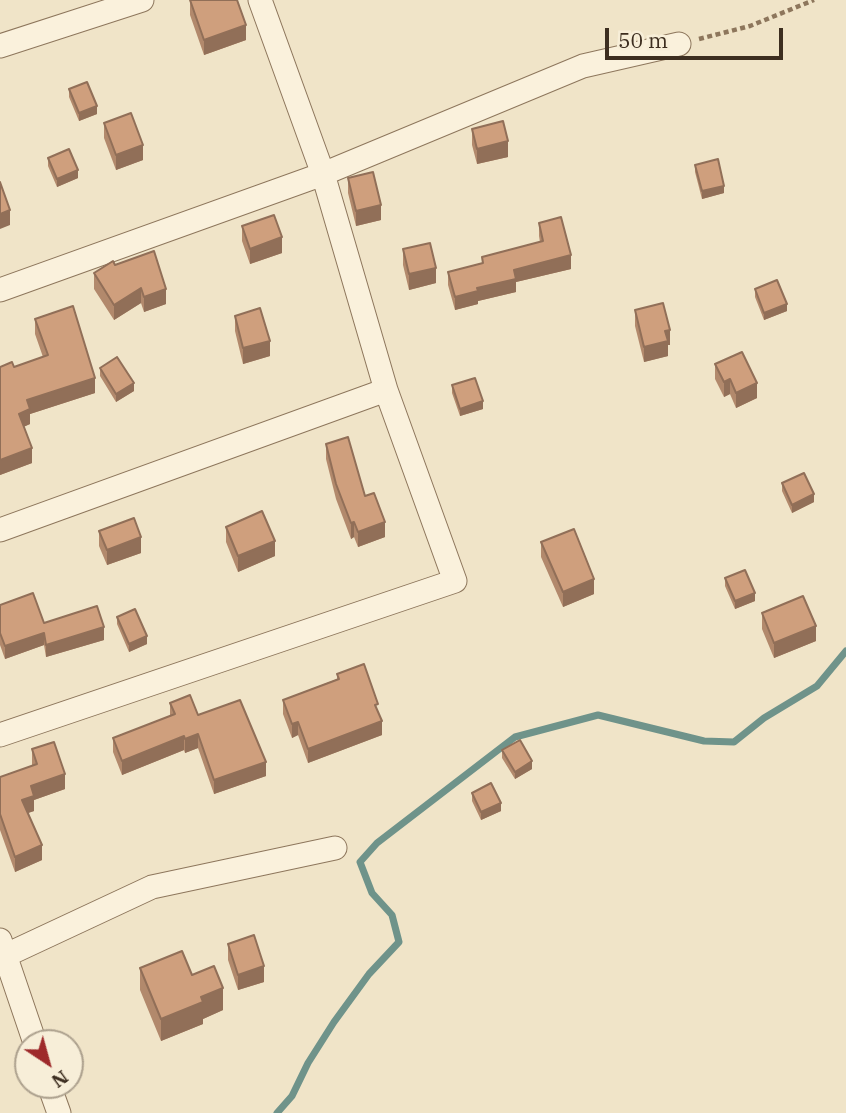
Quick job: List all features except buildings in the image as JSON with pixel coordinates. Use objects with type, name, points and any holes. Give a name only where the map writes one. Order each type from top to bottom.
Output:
[{"type":"street","points":[[0,46],[142,0]]},
{"type":"street","points":[[0,735],[455,581],[386,390],[323,174],[260,0]]},
{"type":"street","points":[[0,290],[323,174],[583,66],[679,44]]},
{"type":"street","points":[[0,530],[386,390]]},
{"type":"street","points":[[30,1029],[2,951],[152,887],[335,848]]},
{"type":"path","points":[[679,44],[750,26],[814,0]]},
{"type":"waterway","points":[[277,1113],[292,1096],[308,1063],[334,1022],[369,974],[399,942],[392,915],[372,893],[360,862],[377,843],[515,737],[598,715],[704,741],[734,742],[764,718],[817,686],[846,651]]}]
